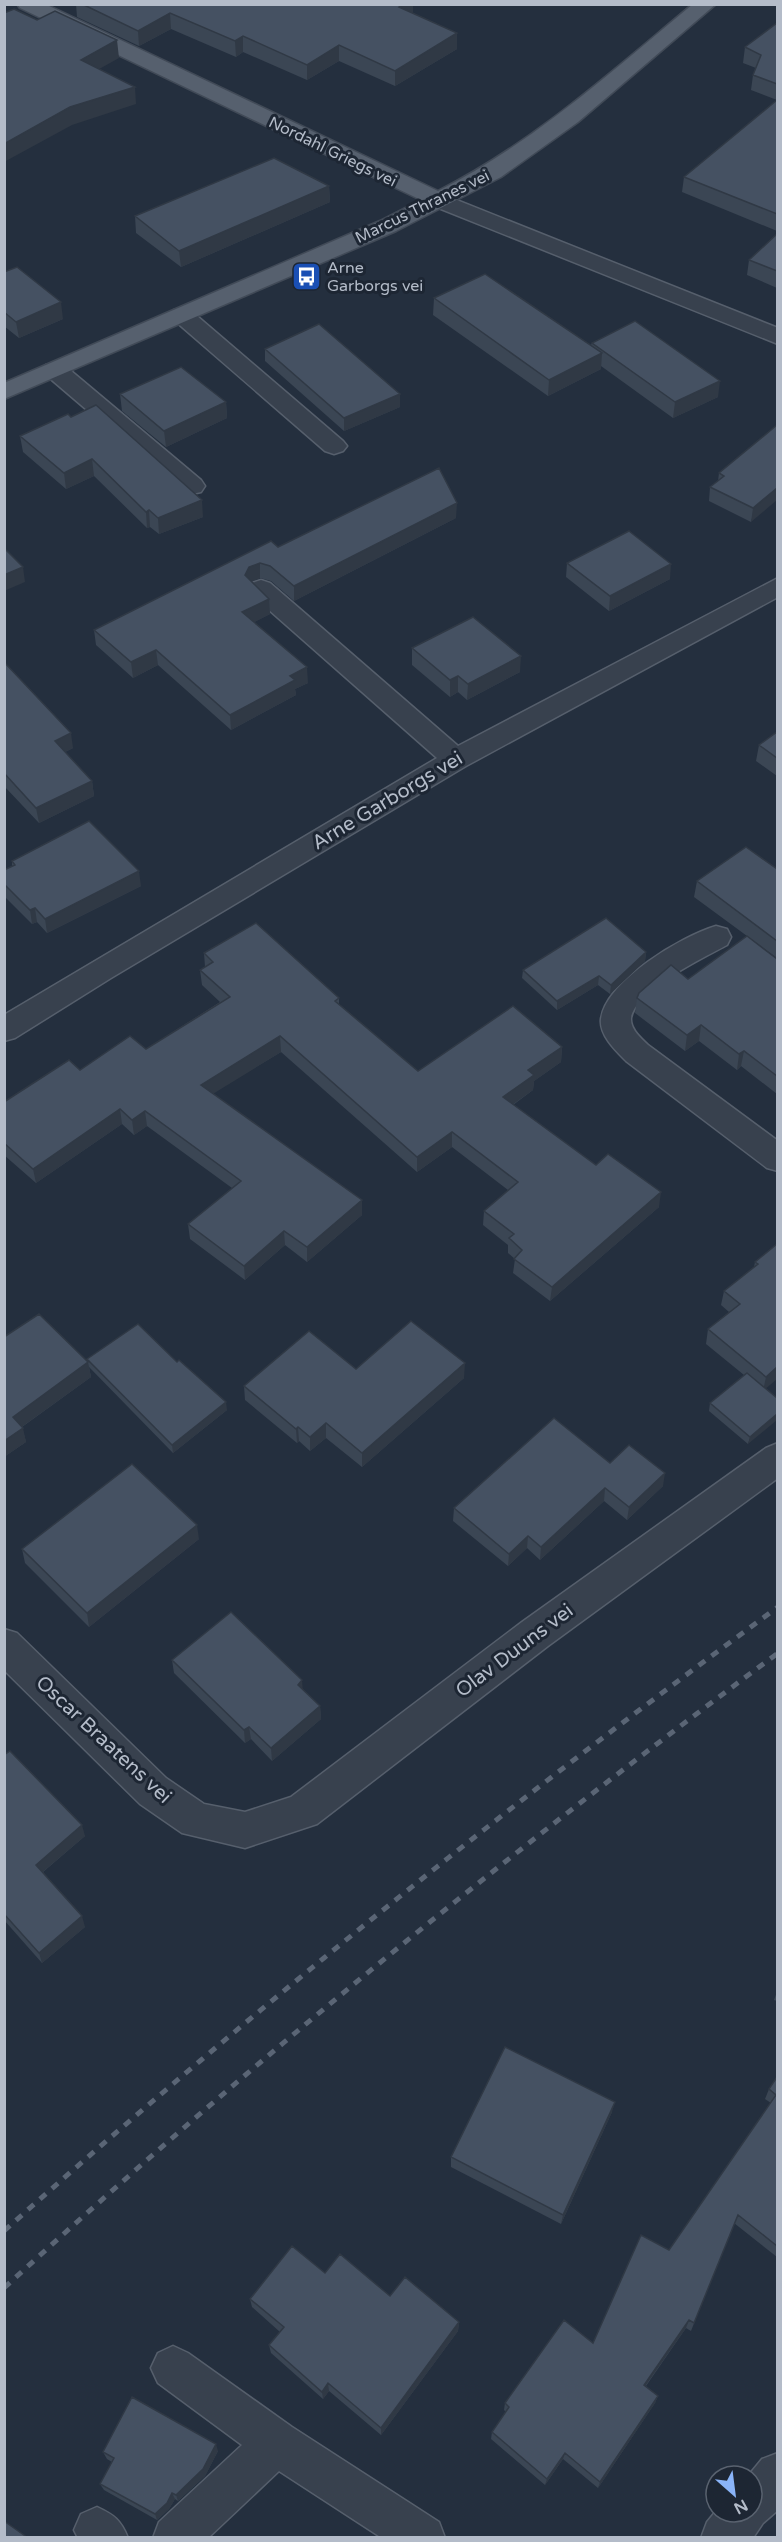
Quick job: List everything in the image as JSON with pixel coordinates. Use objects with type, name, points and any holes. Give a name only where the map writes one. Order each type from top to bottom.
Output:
[{"type":"main road","name":"Nordahl Griegs vei","points":[[27,4],[439,200]]},
{"type":"main road","name":"Marcus Thranes vei","points":[[4,392],[388,226],[493,171],[536,143],[706,4]]},
{"type":"street","name":"Nordahl Griegs vei","points":[[439,200],[777,337]]},
{"type":"street","points":[[182,315],[334,446]]},
{"type":"street","points":[[55,370],[192,486]]},
{"type":"street","name":"Arne Garborgs vei","points":[[4,1030],[100,970],[456,759],[777,586]]},
{"type":"street","points":[[261,589],[456,759]]},
{"type":"street","points":[[716,937],[642,982],[623,1000],[616,1018],[620,1035],[637,1053],[777,1159]]},
{"type":"street","name":"Olav Duuns vei","points":[[245,1830],[303,1811],[535,1634],[777,1458]]},
{"type":"street","name":"Oscar Braatens vei","points":[[4,1645],[153,1791],[196,1820],[245,1830]]},
{"type":"street","points":[[173,2368],[276,2443],[423,2538]]},
{"type":"street","points":[[175,2538],[276,2443]]},
{"type":"street","points":[[764,2491],[777,2475]]},
{"type":"street","points":[[723,2538],[735,2524]]},
{"type":"building","points":[[82,4],[403,4],[399,7],[457,33],[395,71],[339,45],[307,65],[243,36],[235,41],[170,13],[138,31]]},
{"type":"building","points":[[14,9],[37,20],[55,11],[117,40],[81,60],[135,87],[70,107],[4,144],[4,13]]},
{"type":"building","points":[[777,23],[777,84],[753,75],[761,55],[745,47]]},
{"type":"building","points":[[777,100],[777,214],[684,177]]},
{"type":"building","points":[[274,158],[329,186],[179,251],[135,216]]},
{"type":"building","points":[[777,234],[777,271],[749,260]]},
{"type":"building","points":[[17,267],[61,302],[16,322],[4,312],[4,272]]},
{"type":"building","points":[[485,274],[602,353],[549,380],[434,298]]},
{"type":"building","points":[[635,321],[720,381],[675,402],[592,343]]},
{"type":"building","points":[[319,324],[400,394],[344,418],[265,349]]},
{"type":"building","points":[[181,367],[226,402],[164,431],[120,394]]},
{"type":"building","points":[[96,405],[202,500],[158,518],[149,510],[146,512],[92,459],[64,473],[20,436],[68,414],[71,417]]},
{"type":"building","points":[[777,425],[777,488],[753,508],[710,487],[724,476],[719,473]]},
{"type":"building","points":[[439,468],[457,503],[294,586],[270,566],[260,563],[249,567],[245,575],[269,599],[242,612],[307,667],[290,676],[295,680],[230,715],[156,650],[131,662],[94,630],[271,541],[278,547]]},
{"type":"building","points":[[629,531],[671,564],[610,596],[567,563]]},
{"type":"building","points":[[4,548],[23,567],[4,575]]},
{"type":"building","points":[[473,617],[521,656],[468,684],[458,676],[450,680],[412,648]]},
{"type":"building","points":[[4,662],[71,733],[55,741],[92,781],[36,808],[4,773]]},
{"type":"building","points":[[777,732],[777,758],[759,745]]},
{"type":"building","points":[[89,821],[139,871],[45,919],[35,908],[30,910],[4,884],[4,870],[15,865],[12,861]]},
{"type":"building","points":[[746,847],[777,869],[777,941],[697,881]]},
{"type":"building","points":[[606,918],[646,952],[611,985],[599,976],[557,1001],[523,970]]},
{"type":"building","points":[[256,923],[339,998],[335,1001],[418,1071],[513,1006],[562,1047],[528,1070],[534,1075],[503,1097],[596,1165],[608,1154],[661,1192],[552,1287],[514,1259],[522,1250],[509,1238],[514,1234],[484,1211],[518,1182],[452,1132],[417,1157],[280,1036],[201,1085],[362,1200],[307,1247],[284,1231],[244,1266],[188,1224],[241,1181],[145,1111],[132,1120],[120,1109],[33,1169],[4,1143],[4,1102],[69,1060],[80,1070],[130,1036],[146,1049],[230,997],[200,970],[213,962],[204,953]]},
{"type":"building","points":[[747,936],[777,959],[777,1076],[744,1051],[739,1054],[701,1025],[687,1035],[637,998],[639,993],[671,965],[688,979]]},
{"type":"building","points":[[777,1244],[777,1367],[766,1377],[708,1329],[740,1304],[724,1291],[758,1264],[755,1262]]},
{"type":"building","points":[[39,1314],[88,1362],[13,1417],[23,1428],[4,1441],[4,1337]]},
{"type":"building","points":[[411,1321],[465,1363],[362,1453],[326,1423],[310,1437],[298,1427],[296,1429],[244,1386],[309,1331],[356,1369]]},
{"type":"building","points":[[138,1324],[177,1362],[179,1360],[226,1402],[172,1445],[87,1359]]},
{"type":"building","points":[[747,1373],[777,1398],[777,1414],[750,1437],[710,1403]]},
{"type":"building","points":[[554,1418],[610,1463],[629,1445],[665,1473],[629,1507],[605,1488],[541,1547],[528,1536],[509,1554],[454,1508]]},
{"type":"building","points":[[132,1464],[197,1525],[87,1613],[22,1549]]},
{"type":"building","points":[[231,1612],[302,1680],[298,1685],[320,1706],[271,1748],[249,1727],[244,1730],[172,1660]]},
{"type":"building","points":[[10,1751],[82,1825],[36,1865],[82,1916],[39,1953],[4,1914],[4,1755]]},
{"type":"building","points":[[505,2047],[615,2102],[563,2215],[451,2157]]},
{"type":"building","points":[[777,2077],[777,2246],[738,2215],[694,2323],[689,2320],[644,2385],[658,2396],[600,2482],[565,2453],[547,2479],[492,2432],[509,2407],[505,2403],[564,2320],[593,2343],[641,2235],[669,2250],[776,2095],[769,2089]]},
{"type":"building","points":[[292,2246],[325,2273],[340,2254],[390,2296],[405,2277],[459,2322],[381,2428],[328,2383],[322,2392],[269,2345],[284,2327],[250,2299]]},
{"type":"building","points":[[132,2397],[216,2444],[203,2469],[176,2495],[172,2493],[167,2503],[155,2514],[100,2484],[114,2458],[103,2452]]},
{"type":"building","points":[[4,2521],[28,2538],[4,2538]]},
{"type":"railway","points":[[4,2231],[287,1988],[481,1832],[778,1607]]},
{"type":"railway","points":[[4,2288],[191,2121],[383,1960],[578,1804],[778,1653]]},
{"type":"place","name":"Arne Garborgs vei","points":[[306,276]]}]
